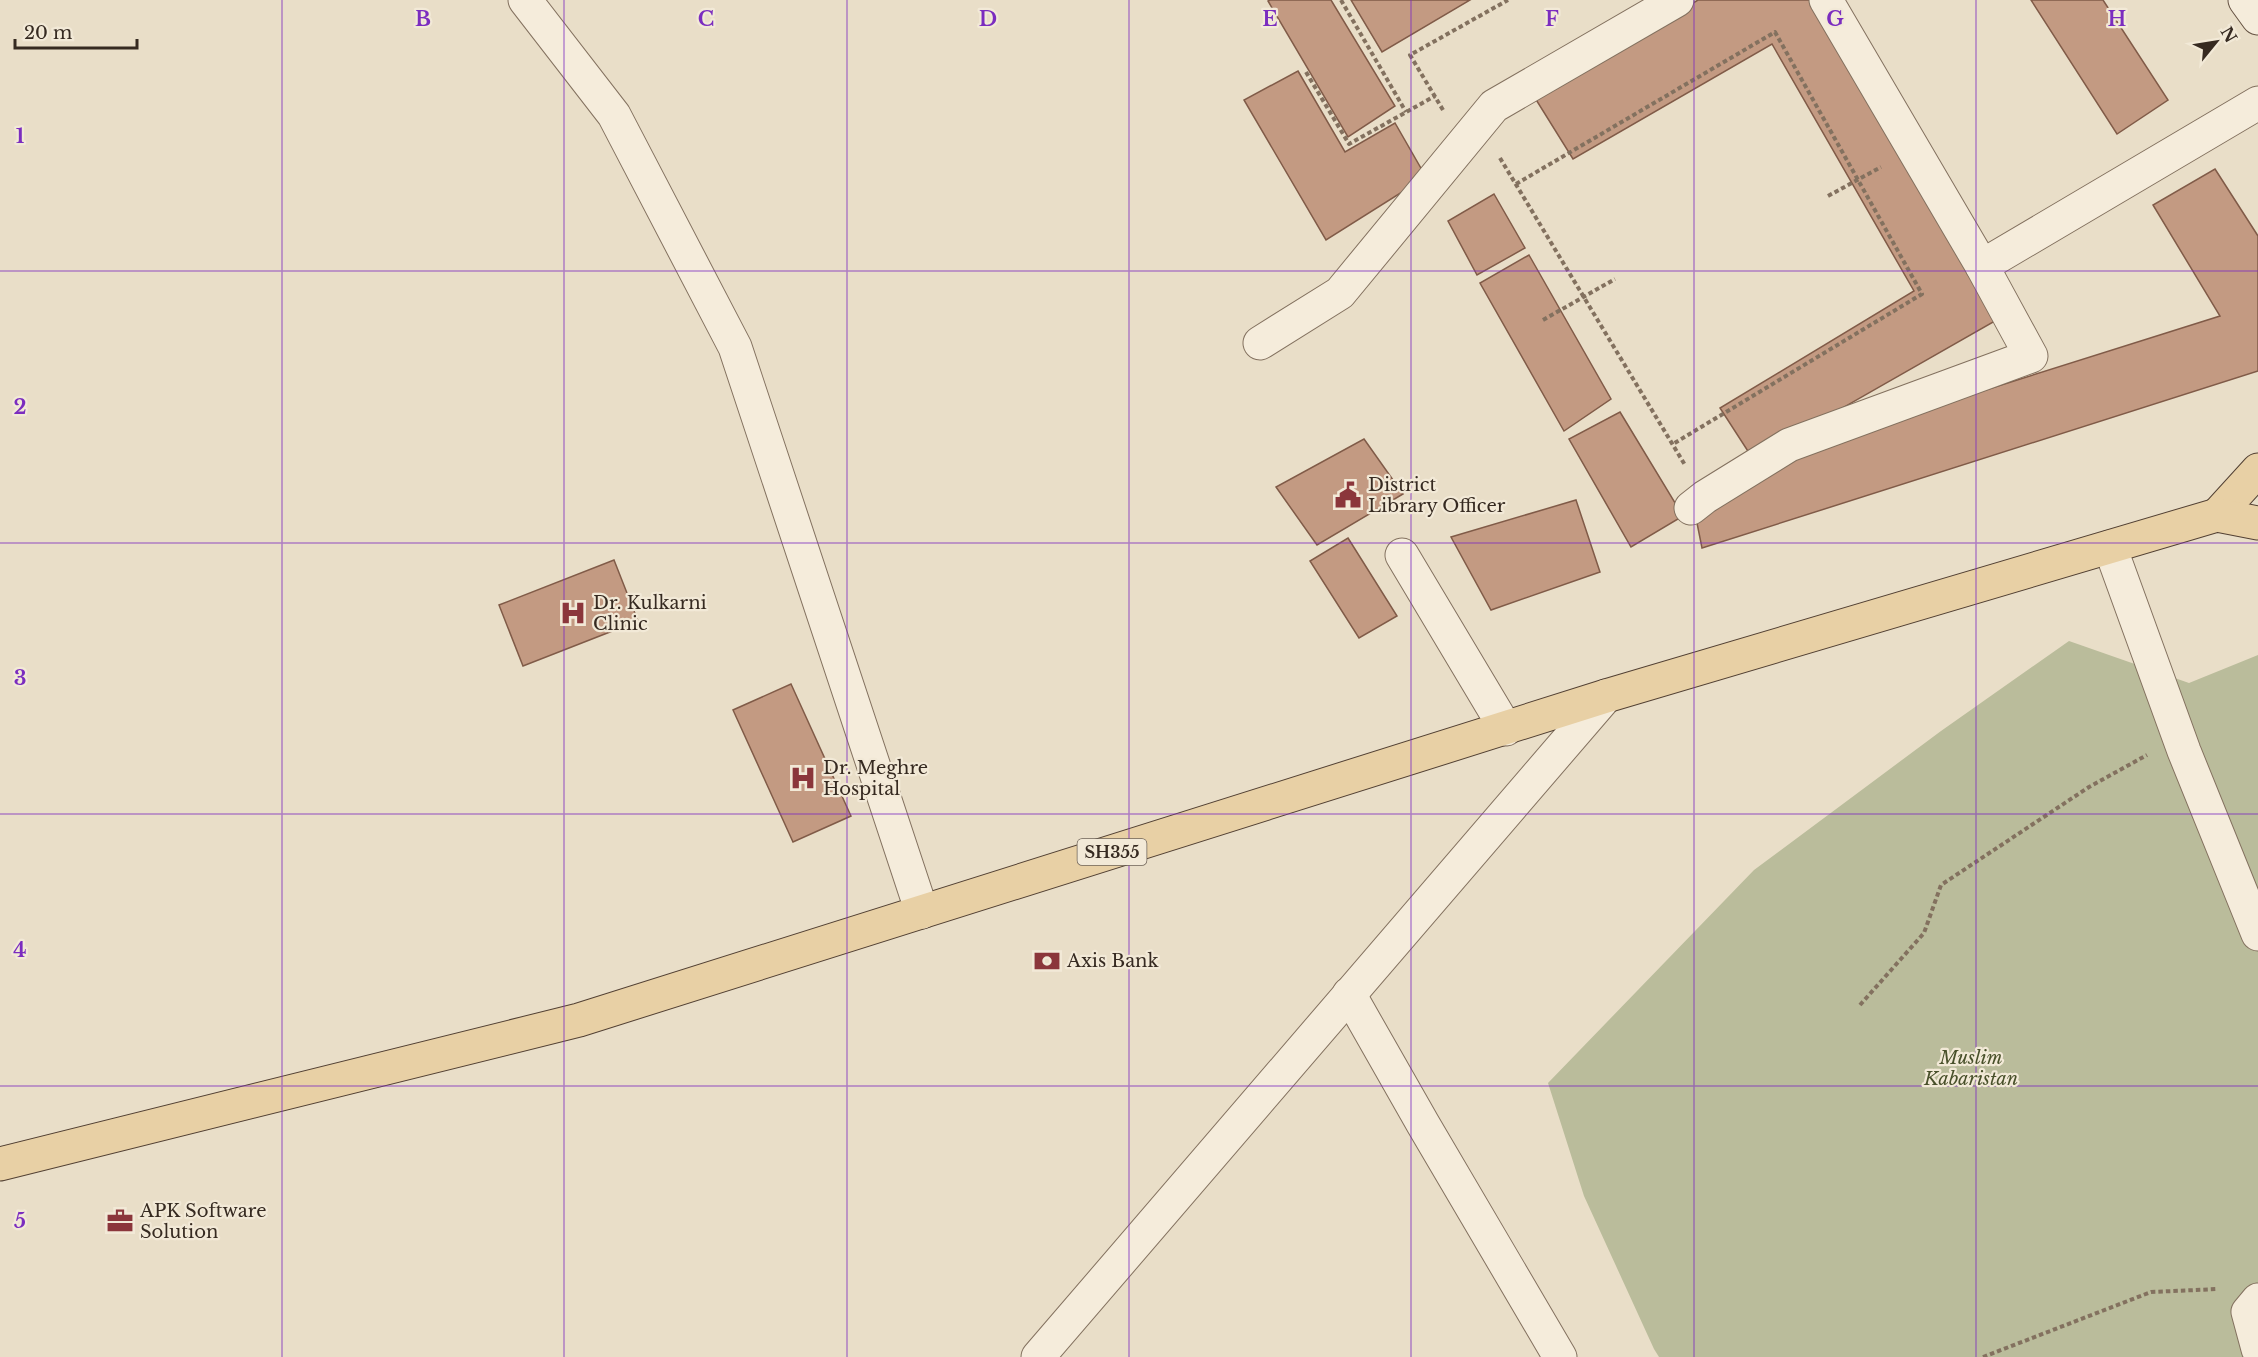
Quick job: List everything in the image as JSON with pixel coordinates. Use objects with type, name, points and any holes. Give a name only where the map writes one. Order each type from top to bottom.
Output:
[{"type":"main road","name":"SH355","points":[[2217,514],[2258,470]]},
{"type":"main road","name":"SH355","points":[[0,1164],[579,1020],[1606,696],[2217,514],[2258,523]]},
{"type":"street","points":[[525,0],[614,115],[735,347],[922,912]]},
{"type":"street","points":[[1260,344],[1340,293],[1494,106],[1677,0]]},
{"type":"street","points":[[1698,502],[1789,445],[2031,356],[1982,266],[1826,0]]},
{"type":"street","points":[[2245,0],[2258,18]]},
{"type":"street","points":[[1982,266],[2258,103]]},
{"type":"street","points":[[2110,547],[2179,737],[2258,934]]},
{"type":"street","points":[[1402,555],[1506,729]]},
{"type":"street","points":[[1038,1357],[1606,696]]},
{"type":"street","points":[[1350,994],[1423,1124],[1560,1357]]},
{"type":"street","points":[[2258,1300],[2248,1312],[2258,1349]]},
{"type":"path","points":[[1341,0],[1406,112]]},
{"type":"path","points":[[1508,0],[1410,55],[1435,96],[1516,184],[1673,444],[1698,502]]},
{"type":"path","points":[[1516,184],[1775,32],[1922,294],[1673,444]]},
{"type":"path","points":[[1306,72],[1348,144],[1435,96]]},
{"type":"path","points":[[1828,196],[1914,149]]},
{"type":"path","points":[[1543,320],[1615,279]]},
{"type":"path","points":[[1860,1005],[1924,933],[1941,885],[2089,787],[2179,737]]},
{"type":"path","points":[[1983,1357],[2151,1292],[2222,1289]]},
{"type":"green space","name":"Muslim Kabaristan","points":[[2069,641],[2189,683],[2258,655],[2258,1357],[1659,1357],[1584,1196],[1548,1083],[1754,870],[1941,731]]},
{"type":"building","points":[[1331,0],[1395,106],[1348,137],[1268,1]]},
{"type":"building","points":[[1351,0],[1470,0],[1382,52]]},
{"type":"building","points":[[1698,0],[1816,0],[2002,317],[1753,459],[1720,408],[1914,291],[1772,44],[1573,159],[1535,98]]},
{"type":"building","points":[[2031,0],[2103,0],[2168,100],[2117,134]]},
{"type":"building","points":[[1298,71],[1345,152],[1395,123],[1426,177],[1326,240],[1244,100]]},
{"type":"building","points":[[2215,169],[2258,236],[2258,371],[1702,548],[1696,518],[1811,445],[2220,316],[2153,205]]},
{"type":"building","points":[[1494,194],[1525,248],[1477,275],[1448,221]]},
{"type":"building","points":[[1529,255],[1611,399],[1564,431],[1480,283]]},
{"type":"building","points":[[1620,412],[1683,516],[1631,547],[1569,439]]},
{"type":"building","points":[[1364,439],[1403,494],[1317,545],[1276,487]]},
{"type":"building","points":[[1576,500],[1600,572],[1491,610],[1451,537]]},
{"type":"building","points":[[1348,538],[1397,616],[1359,638],[1310,561]]},
{"type":"building","points":[[614,560],[638,621],[523,666],[499,605]]},
{"type":"building","points":[[791,684],[851,816],[793,842],[733,710]]},
{"type":"place","name":"District Library Officer","points":[[1348,495]]},
{"type":"place","name":"Dr. Kulkarni Clinic","points":[[573,613]]},
{"type":"place","name":"Dr. Meghre Hospital","points":[[803,778]]},
{"type":"place","name":"Axis Bank","points":[[1047,961]]},
{"type":"place","name":"APK Software Solution","points":[[120,1221]]}]
